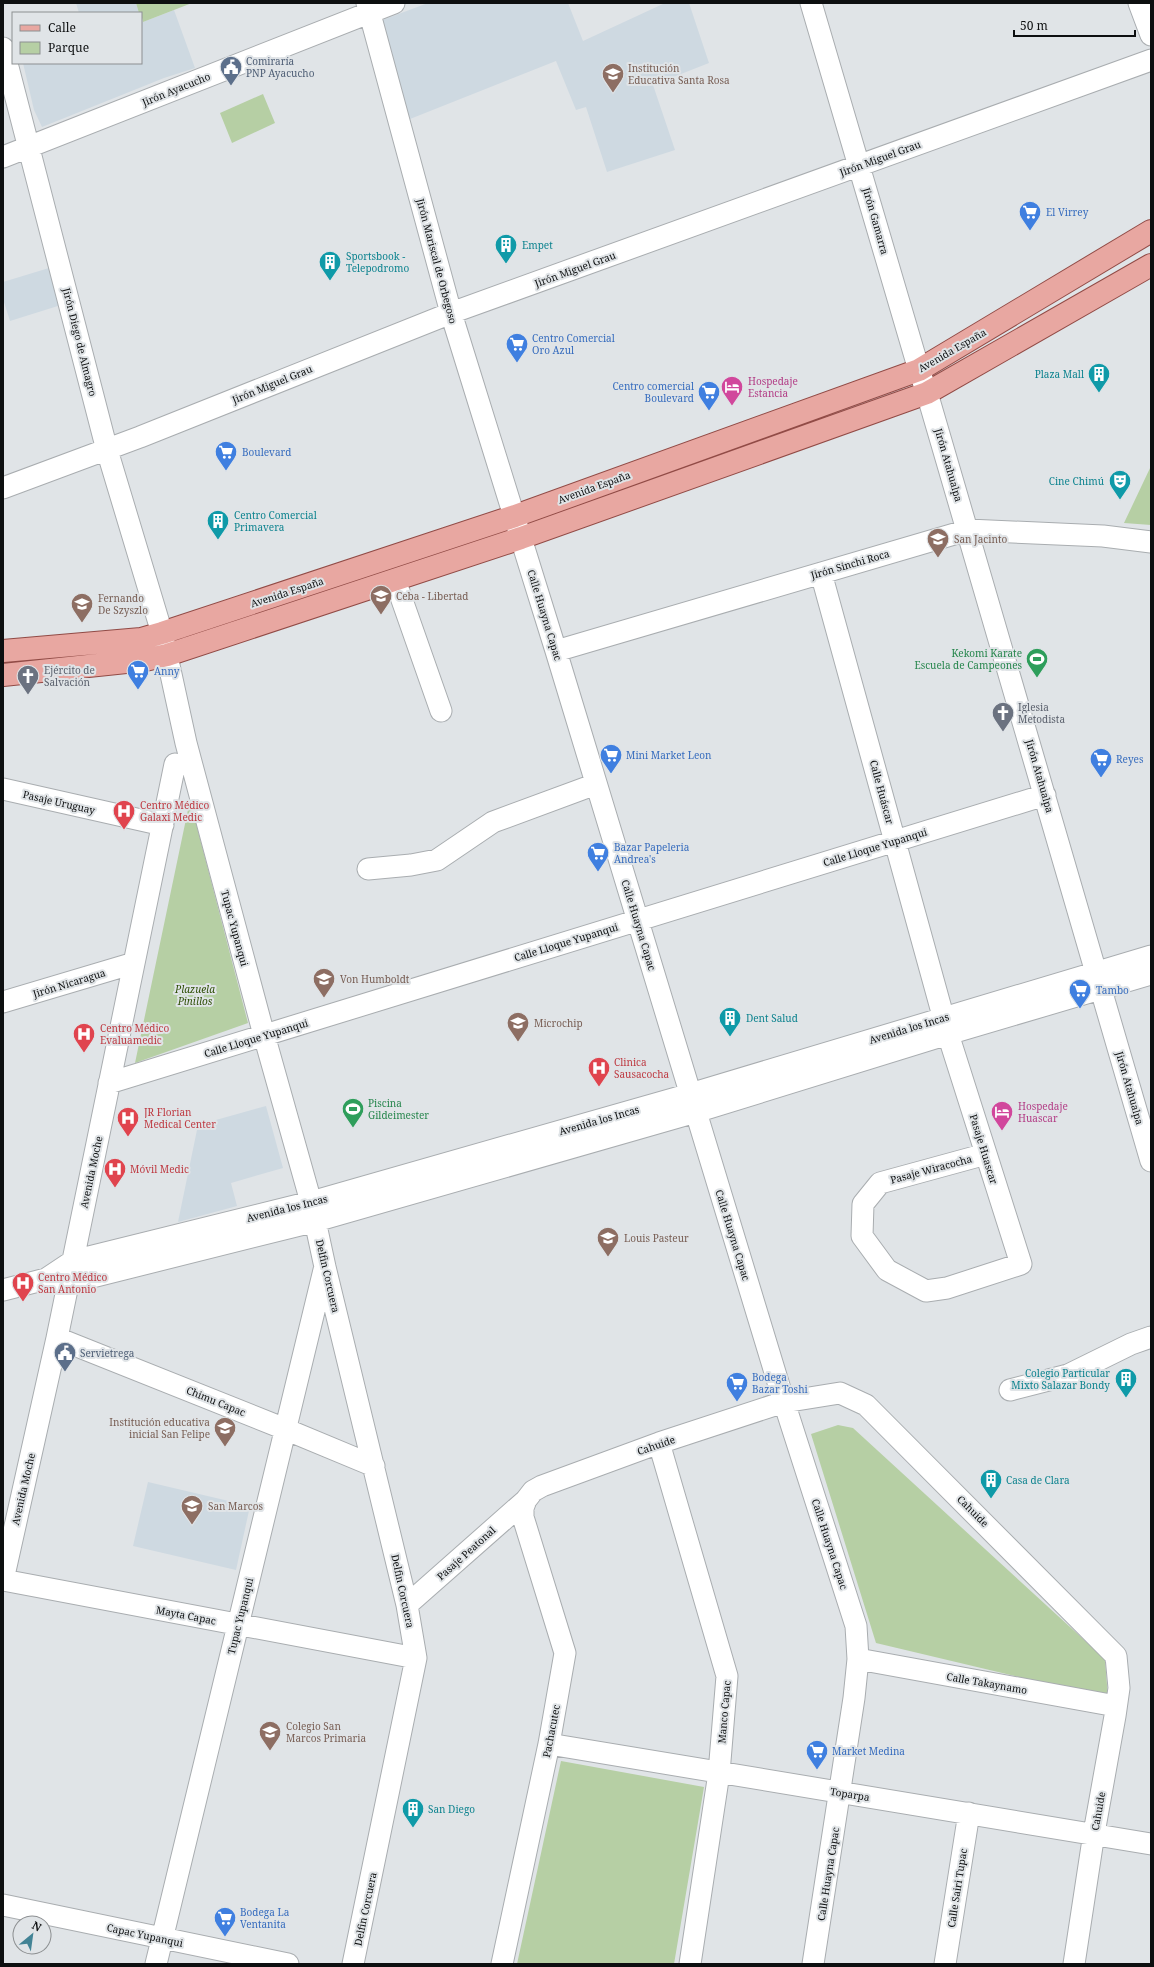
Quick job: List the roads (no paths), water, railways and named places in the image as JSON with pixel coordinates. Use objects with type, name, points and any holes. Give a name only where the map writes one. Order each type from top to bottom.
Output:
[{"type":"main road","name":"Avenida España","points":[[3,651],[141,639],[162,633],[515,516],[919,370],[1151,231]]},
{"type":"main road","points":[[3,675],[145,660],[167,655],[522,538],[927,393],[1151,265]]},
{"type":"street","name":"Jirón Ayacucho","points":[[3,158],[368,8],[394,3]]},
{"type":"street","name":"Jirón Gamarra","points":[[811,3],[919,370]]},
{"type":"street","points":[[1139,3],[1151,35]]},
{"type":"street","name":"Jirón Mariscal de Orbegoso","points":[[368,8],[451,313],[515,516]]},
{"type":"street","name":"Jirón Diego de Almagro","points":[[3,48],[107,450],[162,633]]},
{"type":"street","name":"Jirón Miguel Grau","points":[[3,488],[107,450],[142,443],[451,313],[1151,60]]},
{"type":"street","name":"Jirón Atahualpa","points":[[919,370],[968,530],[1100,980],[1151,1161]]},
{"type":"street","name":"Calle Huayna Capac","points":[[515,516],[784,1402],[856,1626],[858,1659],[854,1698],[813,1964]]},
{"type":"street","name":"Jirón Sinchi Roca","points":[[556,651],[968,530],[1104,536],[1151,542]]},
{"type":"street","name":"Calle Huáscar","points":[[822,573],[946,1026]]},
{"type":"street","points":[[395,580],[441,712]]},
{"type":"street","name":"Tupac Yupanqui","points":[[162,633],[186,743],[264,1036],[313,1212]]},
{"type":"street","name":"Avenida Moche","points":[[3,1580],[57,1338],[175,764]]},
{"type":"street","points":[[368,869],[411,865],[437,860],[493,822],[596,784]]},
{"type":"street","name":"Pasaje Uruguay","points":[[3,789],[163,825]]},
{"type":"street","name":"Calle Lloque Yupanqui","points":[[109,1083],[1045,795]]},
{"type":"street","name":"Avenida los Incas","points":[[46,1279],[68,1283],[693,1103],[1100,980],[1151,956]]},
{"type":"street","name":"Jirón Nicaragua","points":[[3,1002],[134,963]]},
{"type":"street","name":"Avenida los Incas","points":[[1100,980],[1151,974]]},
{"type":"street","name":"Pasaje Huascar","points":[[946,1026],[1021,1264]]},
{"type":"street","name":"Pasaje Wiracocha","points":[[986,1154],[880,1183],[863,1204],[862,1236],[887,1270],[926,1291],[947,1288],[1021,1264]]},
{"type":"street","name":"Avenida los Incas","points":[[3,1290],[46,1279],[73,1262],[313,1212]]},
{"type":"street","name":"Delfin Corcuera","points":[[313,1212],[407,1605],[416,1658],[353,1964]]},
{"type":"street","name":"Tupac Yupanqui","points":[[156,1964],[325,1267]]},
{"type":"street","points":[[1010,1390],[1068,1375],[1132,1344],[1151,1337]]},
{"type":"street","name":"Chimu Capac","points":[[57,1338],[285,1428],[374,1466]]},
{"type":"street","name":"Cahuide","points":[[526,1500],[533,1491],[542,1486],[659,1443],[784,1402],[840,1393],[866,1405],[1116,1656],[1119,1688],[1094,1833],[1074,1964]]},
{"type":"street","name":"Manco Capac","points":[[659,1443],[727,1676],[719,1773],[690,1964]]},
{"type":"street","name":"Pasaje Peatonal","points":[[407,1605],[526,1500]]},
{"type":"street","name":"Pachacutec","points":[[502,1964],[549,1744],[565,1654],[524,1517],[523,1508],[526,1500]]},
{"type":"street","name":"Mayta Capac","points":[[3,1580],[416,1658]]},
{"type":"street","name":"Calle Takaynamo","points":[[858,1659],[1116,1706]]},
{"type":"street","name":"Toparpa","points":[[549,1744],[840,1793],[1094,1833],[1151,1844]]},
{"type":"street","name":"Calle Sairi Tupac","points":[[945,1964],[969,1813]]},
{"type":"street","name":"Capac Yupanqui","points":[[3,1905],[288,1964]]},
{"type":"place","name":"Comiraría PNP Ayacucho","points":[[231,86]]},
{"type":"place","name":"Institución Educativa Santa Rosa","points":[[613,94]]},
{"type":"place","name":"El Virrey","points":[[1030,232]]},
{"type":"place","name":"Empet","points":[[506,264]]},
{"type":"place","name":"Sportsbook - Telepodromo","points":[[330,282]]},
{"type":"place","name":"Centro Comercial Oro Azul","points":[[517,364]]},
{"type":"place","name":"Plaza Mall","points":[[1099,394]]},
{"type":"place","name":"Hospedaje Estancia","points":[[732,406]]},
{"type":"place","name":"Centro comercial Boulevard","points":[[709,412]]},
{"type":"place","name":"Boulevard","points":[[226,472]]},
{"type":"place","name":"Cine Chimú","points":[[1120,500]]},
{"type":"place","name":"Centro Comercial Primavera","points":[[218,540]]},
{"type":"place","name":"San Jacinto","points":[[938,558]]},
{"type":"place","name":"Ceba - Libertad","points":[[381,616]]},
{"type":"place","name":"Fernando De Szyszlo","points":[[82,624]]},
{"type":"place","name":"Kekomi Karate Escuela de Campeones","points":[[1037,678]]},
{"type":"place","name":"Anny","points":[[138,690]]},
{"type":"place","name":"Ejército de Salvación","points":[[28,696]]},
{"type":"place","name":"Iglesia Metodista","points":[[1003,732]]},
{"type":"place","name":"Mini Market Leon","points":[[611,774]]},
{"type":"place","name":"Reyes","points":[[1101,778]]},
{"type":"place","name":"Centro Médico Galaxi Medic","points":[[124,830]]},
{"type":"place","name":"Bazar Papeleria Andrea's","points":[[598,872]]},
{"type":"place","name":"Von Humboldt","points":[[324,998]]},
{"type":"place","name":"Tambo","points":[[1080,1010]]},
{"type":"place","name":"Dent Salud","points":[[730,1038]]},
{"type":"place","name":"Microchip","points":[[518,1042]]},
{"type":"place","name":"Centro Médico Evaluamedic","points":[[84,1054]]},
{"type":"place","name":"Clinica Sausacocha","points":[[599,1088]]},
{"type":"place","name":"Piscina Gildeimester","points":[[353,1128]]},
{"type":"place","name":"Hospedaje Huascar","points":[[1002,1132]]},
{"type":"place","name":"JR Florian Medical Center","points":[[128,1138]]},
{"type":"place","name":"Móvil Medic","points":[[115,1188]]},
{"type":"place","name":"Louis Pasteur","points":[[608,1258]]},
{"type":"place","name":"Centro Médico San Antonio","points":[[23,1302]]},
{"type":"place","name":"Servietrega","points":[[65,1372]]},
{"type":"place","name":"Colegio Particular Mixto Salazar Bondy","points":[[1126,1398]]},
{"type":"place","name":"Bodega Bazar Toshi","points":[[737,1402]]},
{"type":"place","name":"Institución educativa inicial San Felipe","points":[[225,1448]]},
{"type":"place","name":"Casa de Clara","points":[[991,1500]]},
{"type":"place","name":"San Marcos","points":[[192,1526]]},
{"type":"place","name":"Colegio San Marcos Primaria","points":[[270,1752]]},
{"type":"place","name":"Market Medina","points":[[817,1770]]},
{"type":"place","name":"San Diego","points":[[413,1828]]},
{"type":"place","name":"Bodega La Ventanita","points":[[225,1938]]},
{"type":"park label","name":"Plazuela Pinillos","points":[[195,994]]}]
